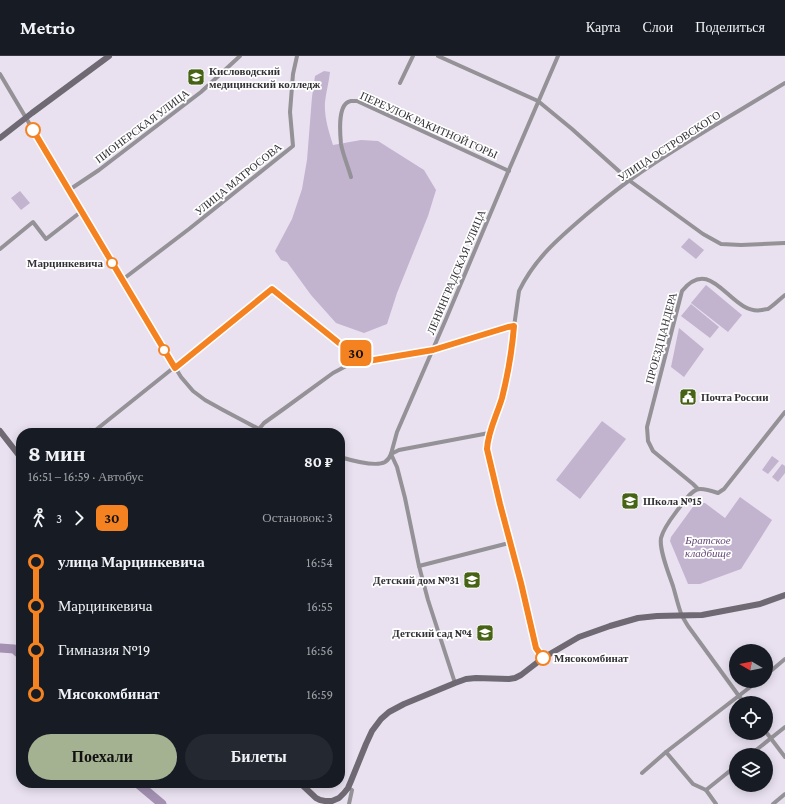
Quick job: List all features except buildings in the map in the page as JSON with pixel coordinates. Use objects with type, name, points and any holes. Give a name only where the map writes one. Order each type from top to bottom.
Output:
[{"type":"main road","points":[[0,138],[109,56]]},
{"type":"main road","points":[[0,431],[16,452]]},
{"type":"main road","points":[[305,788],[321,802],[332,801],[339,798],[348,788],[372,731],[381,719],[404,704],[455,683],[466,679],[476,678],[515,678],[543,658],[579,637],[638,618],[702,615],[760,604],[785,595]]},
{"type":"street","name":"ПИОНЕРСКАЯ УЛИЦА","points":[[69,190],[99,170],[201,92],[240,56]]},
{"type":"street","name":"УЛИЦА МАТРОСОВА","points":[[122,280],[293,146],[290,112],[293,74],[297,56]]},
{"type":"street","points":[[400,83],[413,56]]},
{"type":"street","points":[[438,56],[538,101],[630,181],[703,234],[721,244],[741,245],[785,243]]},
{"type":"street","name":"ЛЕНИНГРАДСКАЯ УЛИЦА","points":[[391,454],[397,432],[558,56]]},
{"type":"street","points":[[0,74],[175,368],[193,391],[223,410],[257,428]]},
{"type":"street","name":"УЛИЦА ОСТРОВСКОГО","points":[[543,658],[536,648],[487,449],[487,440],[501,400],[507,377],[519,291],[532,268],[548,249],[600,203],[660,160],[785,83]]},
{"type":"street","name":"ПЕРЕУЛОК РАКИТНОЙ ГОРЫ","points":[[351,177],[342,144],[340,120],[343,107],[346,103],[351,101],[357,101],[508,171]]},
{"type":"street","points":[[0,249],[33,222],[46,239],[82,211]]},
{"type":"street","name":"ПРОЕЗД ЦАНДЕРА","points":[[698,489],[653,451],[648,441],[647,427],[682,291],[696,279],[704,278],[713,282],[743,307],[757,311],[768,309],[785,295]]},
{"type":"street","points":[[98,428],[272,289],[339,343],[368,361]]},
{"type":"street","points":[[260,428],[264,423],[333,373],[350,364],[433,350],[514,326]]},
{"type":"street","points":[[738,696],[682,616],[664,559],[661,548],[661,540],[663,532],[694,490],[701,488],[718,493],[724,488],[785,412]]},
{"type":"street","points":[[345,459],[350,461],[380,463],[385,462],[389,459],[391,454],[399,450],[489,433]]},
{"type":"street","points":[[391,454],[397,467],[405,498],[419,566],[428,600],[455,683]]},
{"type":"street","points":[[419,566],[509,543]]},
{"type":"street","points":[[773,669],[785,659]]},
{"type":"street","points":[[740,696],[750,688]]},
{"type":"street","points":[[642,773],[666,752],[729,705]]},
{"type":"street","points":[[773,737],[785,726]]},
{"type":"street","points":[[759,748],[770,740]]},
{"type":"street","points":[[772,740],[785,758]]},
{"type":"street","points":[[666,752],[693,784],[706,790],[716,804]]},
{"type":"street","points":[[706,790],[729,772]]},
{"type":"street","points":[[348,788],[352,790],[348,804]]},
{"type":"street","points":[[773,804],[785,794]]},
{"type":"green space","points":[[324,71],[330,72],[325,98],[325,113],[333,145],[361,140],[378,141],[424,170],[436,190],[428,216],[397,293],[387,324],[364,333],[336,323],[311,295],[287,262],[281,260],[275,251],[292,219],[302,189],[307,160],[315,76]]},
{"type":"green space","points":[[20,191],[30,203],[21,210],[11,198]]},
{"type":"green space","points":[[689,238],[704,250],[696,259],[681,247]]},
{"type":"green space","points":[[706,285],[742,315],[728,332],[691,303]]},
{"type":"green space","points":[[691,304],[719,327],[710,338],[681,316]]},
{"type":"green space","points":[[679,328],[704,349],[684,377],[671,367]]},
{"type":"green space","points":[[602,421],[626,439],[580,499],[556,480]]},
{"type":"green space","points":[[772,456],[779,461],[768,474],[762,470]]},
{"type":"green space","points":[[782,464],[785,466],[785,473],[778,482],[772,477]]},
{"type":"green space","name":"Братское кладбище","points":[[740,497],[772,520],[741,569],[700,584],[688,584],[670,541],[671,537],[695,504],[705,503],[725,518]]},
{"type":"waterway","points":[[0,648],[14,649],[16,651]]},
{"type":"waterway","points":[[143,788],[162,804]]},
{"type":"bus line","name":"30","points":[[33,130],[175,368],[272,289],[339,343],[368,361],[433,350],[514,326],[507,377],[501,400],[487,440],[487,449],[536,648],[543,658]]},
{"type":"place","name":"Кисловодский медицинский колледж","points":[[196,77]]},
{"type":"place","name":"Марцинкевича","points":[[112,263]]},
{"type":"place","name":"Почта России","points":[[688,397]]},
{"type":"place","name":"Школа №15","points":[[630,501]]},
{"type":"place","name":"Детский дом №31","points":[[472,580]]},
{"type":"place","name":"Детский сад №4","points":[[485,633]]},
{"type":"place","name":"Мясокомбинат","points":[[543,658]]}]
